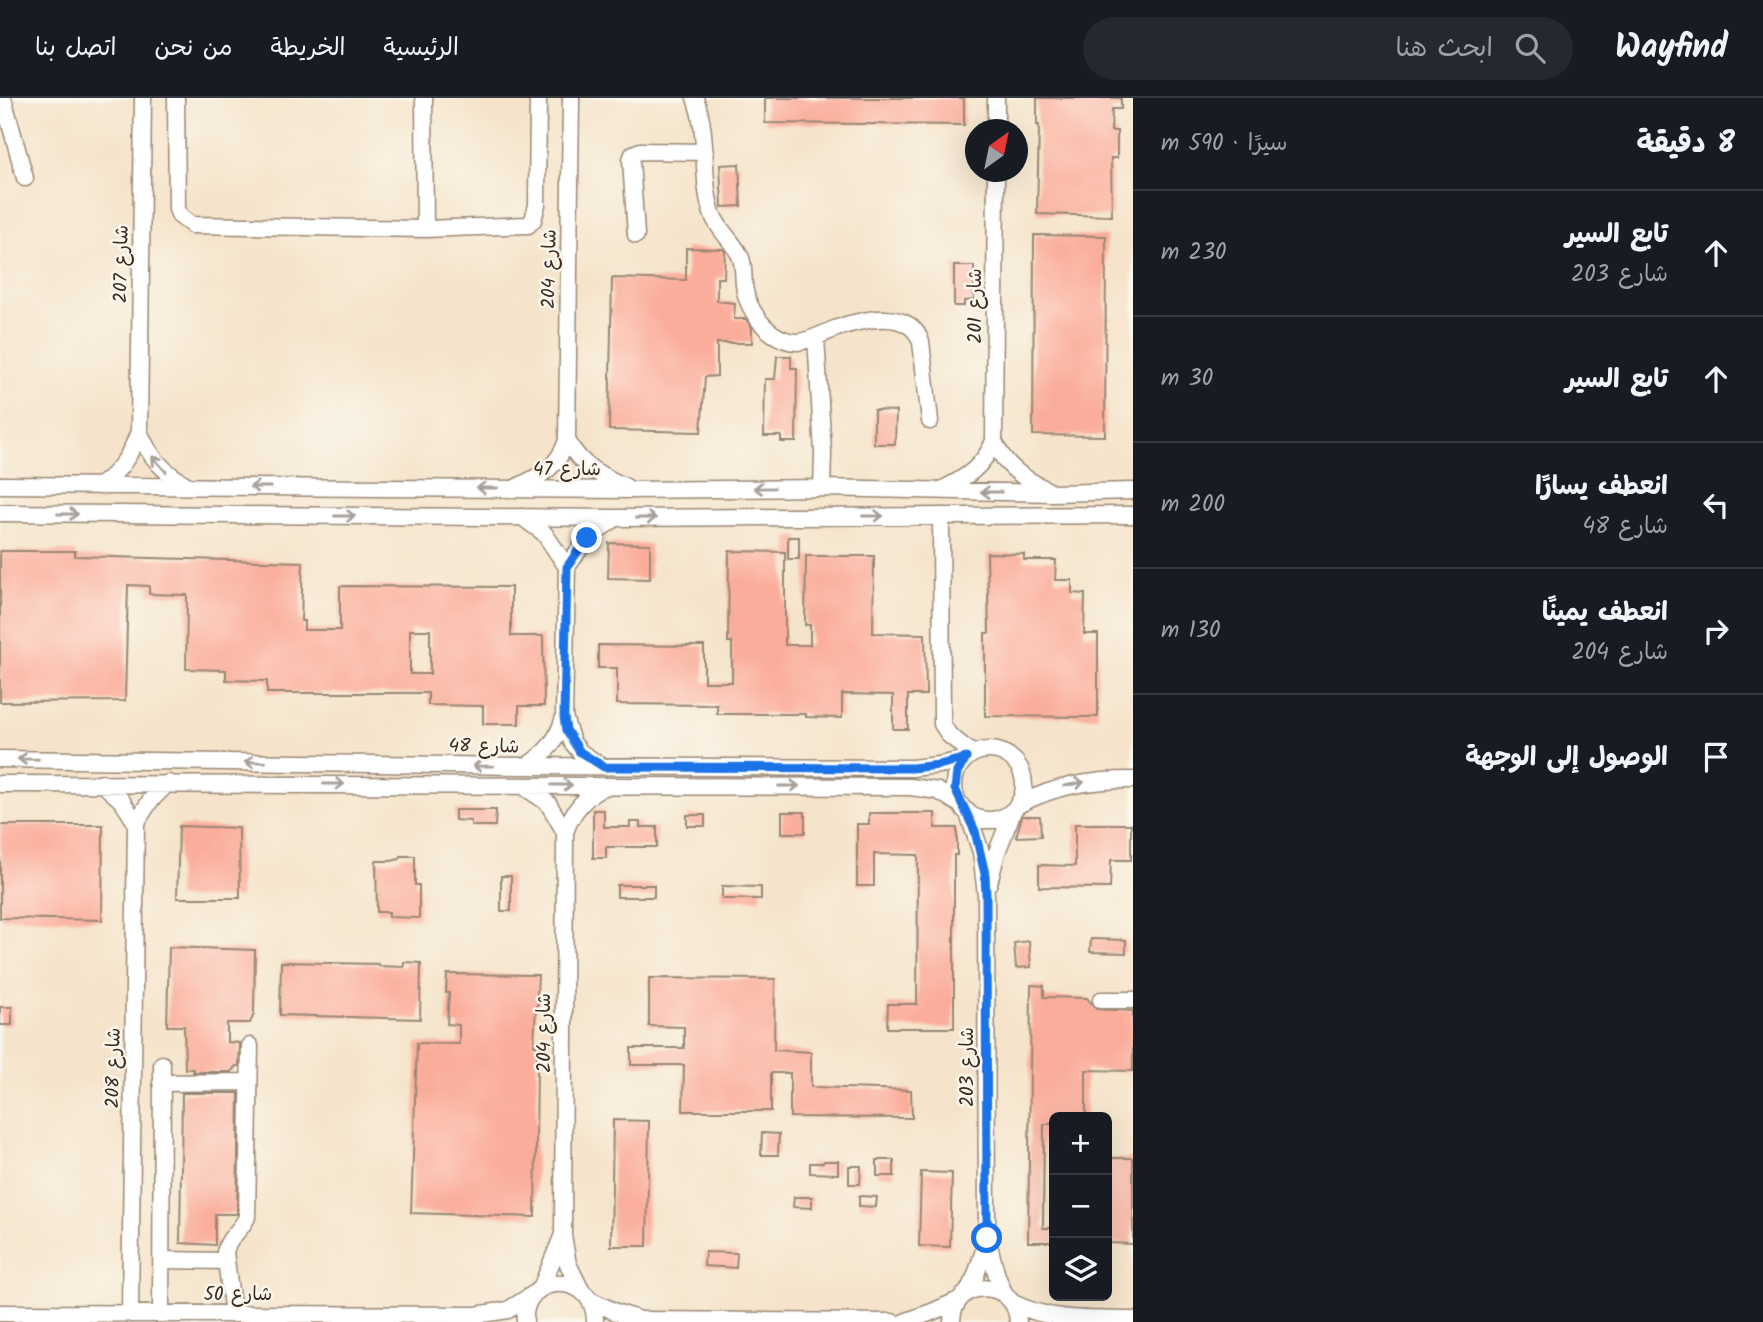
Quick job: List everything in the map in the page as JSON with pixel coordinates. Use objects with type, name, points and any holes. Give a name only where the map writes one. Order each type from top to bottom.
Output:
[{"type":"street","points":[[3,98],[25,178]]},
{"type":"street","name":"شارع 207","points":[[100,486],[125,462],[139,431],[144,98]]},
{"type":"street","points":[[176,98],[177,209],[180,216],[192,225],[425,229],[528,225],[533,220],[537,205],[538,98]]},
{"type":"street","points":[[424,98],[425,229]]},
{"type":"street","name":"شارع 204","points":[[568,440],[571,98]]},
{"type":"street","points":[[695,98],[703,121],[712,215],[741,258],[744,287],[752,311],[765,328],[787,341],[798,342],[853,324],[885,320],[907,322],[917,330],[921,342],[930,421]]},
{"type":"street","points":[[996,98],[996,119]]},
{"type":"street","points":[[636,235],[631,160],[633,154],[640,151],[705,152]]},
{"type":"street","name":"شارع 201","points":[[994,441],[996,182]]},
{"type":"street","points":[[816,337],[823,453],[822,488]]},
{"type":"street","name":"شارع 207","points":[[139,431],[146,449],[158,464],[172,477],[189,486]]},
{"type":"street","points":[[513,489],[553,467],[568,440]]},
{"type":"street","points":[[568,440],[573,452],[591,470],[630,489]]},
{"type":"street","points":[[938,492],[973,472],[982,463],[994,441]]},
{"type":"street","points":[[994,441],[1006,463],[1015,472],[1053,493]]},
{"type":"street","name":"شارع 47","points":[[0,485],[513,489],[822,488],[1053,493],[1133,491]]},
{"type":"street","points":[[0,513],[616,518],[1133,515]]},
{"type":"street","points":[[941,516],[943,724],[949,735],[970,756]]},
{"type":"street","points":[[522,517],[544,533],[567,567]]},
{"type":"street","points":[[604,767],[580,752],[566,730],[567,567],[587,538],[616,518]]},
{"type":"street","points":[[527,766],[556,740],[564,717]]},
{"type":"street","points":[[1015,808],[1022,797],[1024,781],[1013,758],[998,751],[981,751],[970,756],[961,765],[955,789],[964,808],[974,816],[990,820],[1065,785],[1133,780]]},
{"type":"street","name":"شارع 48","points":[[0,759],[912,768],[939,765],[970,756]]},
{"type":"street","name":"شارع 48","points":[[0,783],[911,787],[938,791],[964,808]]},
{"type":"street","points":[[102,783],[122,801],[136,823],[150,801],[168,783]]},
{"type":"street","points":[[521,785],[548,803],[565,832]]},
{"type":"street","name":"شارع 204","points":[[595,1322],[594,1309],[568,1264],[563,1235],[565,832],[570,817],[580,803],[607,785]]},
{"type":"street","name":"شارع 203","points":[[952,1322],[954,1308],[983,1257],[987,1238],[986,895],[981,852],[964,808]]},
{"type":"street","name":"شارع 203","points":[[986,895],[997,852],[1015,808]]},
{"type":"street","name":"شارع 208","points":[[130,1314],[136,823]]},
{"type":"street","points":[[1101,1000],[1133,1000]]},
{"type":"street","points":[[233,1314],[226,1261],[227,1242],[247,1217],[250,1046]]},
{"type":"street","points":[[161,1314],[162,1064]]},
{"type":"street","points":[[162,1083],[248,1083]]},
{"type":"street","name":"شارع 204","points":[[525,1322],[528,1303],[554,1262],[563,1235]]},
{"type":"street","name":"شارع 203","points":[[987,1238],[997,1276],[1018,1322]]},
{"type":"street","points":[[162,1260],[226,1261]]},
{"type":"street","points":[[538,1291],[555,1283],[569,1284],[616,1312],[644,1320]]},
{"type":"street","points":[[904,1322],[986,1288],[1042,1315],[1082,1321],[1133,1320]]},
{"type":"street","name":"شارع 50","points":[[0,1313],[476,1315],[508,1310],[538,1291]]},
{"type":"street","name":"شارع 50","points":[[476,1315],[501,1322]]},
{"type":"street","points":[[626,1322],[892,1322]]},
{"type":"building","points":[[765,98],[964,98],[964,125],[765,123]]},
{"type":"building","points":[[1037,98],[1121,98],[1121,109],[1112,109],[1111,131],[1117,131],[1117,158],[1111,158],[1112,216],[1037,214]]},
{"type":"building","points":[[739,164],[741,206],[722,207],[720,165]]},
{"type":"building","points":[[1034,235],[1106,236],[1105,436],[1033,435]]},
{"type":"building","points":[[686,248],[725,251],[724,278],[717,278],[717,301],[735,303],[734,319],[746,319],[752,328],[752,343],[717,343],[717,376],[705,377],[701,432],[609,430],[612,278],[686,280]]},
{"type":"building","points":[[954,266],[974,266],[974,300],[964,301],[964,306],[954,306]]},
{"type":"building","points":[[777,356],[791,356],[791,368],[797,368],[796,442],[781,442],[781,436],[764,436],[765,379],[775,379]]},
{"type":"building","points":[[874,410],[896,411],[895,444],[874,444]]},
{"type":"building","points":[[788,537],[799,537],[799,559],[788,559]]},
{"type":"building","points":[[609,543],[650,544],[650,579],[608,578]]},
{"type":"building","points":[[0,551],[75,551],[75,556],[303,562],[301,621],[304,621],[304,630],[340,630],[340,586],[511,587],[511,636],[543,636],[544,706],[519,706],[519,724],[483,724],[483,706],[428,705],[428,693],[267,693],[267,681],[226,680],[226,670],[186,669],[187,595],[149,594],[149,586],[128,585],[125,701],[0,702]],"holes":[[[410,630],[430,630],[430,674],[410,674]]]},
{"type":"building","points":[[729,551],[785,552],[785,645],[810,645],[810,625],[805,625],[806,556],[874,556],[873,633],[925,634],[926,695],[908,695],[908,729],[893,729],[893,695],[842,694],[842,718],[806,717],[806,714],[717,714],[717,705],[617,704],[617,668],[598,668],[598,645],[704,646],[704,682],[732,682],[732,642],[728,642]]},
{"type":"building","points":[[987,553],[1024,554],[1024,560],[1056,560],[1055,580],[1072,580],[1072,593],[1085,594],[1084,634],[1098,634],[1098,717],[985,716],[985,633],[989,633]]},
{"type":"building","points":[[455,810],[496,810],[495,826],[471,826],[471,821],[455,820]]},
{"type":"building","points":[[593,810],[604,810],[604,827],[630,827],[630,822],[640,822],[640,827],[657,827],[657,847],[606,847],[606,858],[593,858]]},
{"type":"building","points":[[782,812],[805,812],[805,833],[782,833]]},
{"type":"building","points":[[869,813],[935,813],[935,828],[957,828],[957,855],[954,855],[954,1028],[887,1028],[888,1004],[917,1004],[918,855],[874,854],[874,886],[857,886],[857,824],[869,824]]},
{"type":"building","points":[[687,815],[705,815],[705,826],[687,826]]},
{"type":"building","points":[[1022,816],[1040,816],[1041,836],[1016,837]]},
{"type":"building","points":[[1075,824],[1131,824],[1131,860],[1111,860],[1110,888],[1039,887],[1039,865],[1075,866]]},
{"type":"building","points":[[0,825],[103,825],[102,920],[0,918]]},
{"type":"building","points":[[179,826],[239,828],[240,898],[177,898]]},
{"type":"building","points":[[401,856],[415,856],[415,885],[419,885],[419,918],[389,917],[389,912],[377,912],[376,861],[391,861],[400,859]]},
{"type":"building","points":[[501,876],[511,876],[511,911],[501,911]]},
{"type":"building","points":[[617,885],[654,885],[654,897],[617,897]]},
{"type":"building","points":[[722,886],[761,887],[761,899],[722,899]]},
{"type":"building","points":[[1091,939],[1126,940],[1126,953],[1090,952]]},
{"type":"building","points":[[1029,941],[1031,967],[1016,968],[1014,943]]},
{"type":"building","points":[[169,947],[255,950],[254,1014],[250,1023],[227,1023],[227,1042],[240,1043],[239,1066],[231,1072],[193,1072],[193,1069],[185,1069],[184,1026],[167,1026]]},
{"type":"building","points":[[281,962],[404,967],[404,962],[421,963],[420,1019],[280,1015]]},
{"type":"building","points":[[447,974],[538,975],[537,994],[541,1001],[536,1006],[534,1045],[537,1045],[535,1217],[411,1213],[417,1043],[459,1044],[459,1025],[447,1024]]},
{"type":"building","points":[[649,978],[775,979],[774,1050],[811,1052],[811,1087],[911,1090],[912,1118],[790,1117],[790,1073],[771,1073],[771,1111],[683,1111],[684,1065],[631,1065],[631,1048],[684,1048],[684,1027],[649,1026]]},
{"type":"building","points":[[1031,985],[1044,986],[1044,997],[1087,998],[1096,1009],[1133,1011],[1133,1071],[1086,1070],[1086,1112],[1049,1112],[1049,1124],[1044,1124],[1043,1228],[1049,1228],[1049,1242],[1028,1242]]},
{"type":"building","points":[[0,1007],[12,1007],[12,1025],[0,1025]]},
{"type":"building","points":[[182,1093],[239,1093],[237,1214],[215,1214],[215,1245],[180,1243]]},
{"type":"building","points":[[613,1120],[649,1121],[647,1246],[611,1246]]},
{"type":"building","points":[[762,1133],[779,1134],[778,1155],[761,1155]]},
{"type":"building","points":[[1112,1158],[1133,1158],[1133,1244],[1112,1243]]},
{"type":"building","points":[[877,1160],[894,1160],[894,1176],[877,1176]]},
{"type":"building","points":[[838,1161],[838,1174],[810,1173],[810,1163]]},
{"type":"building","points":[[849,1166],[861,1166],[860,1184],[849,1184]]},
{"type":"building","points":[[921,1172],[952,1173],[950,1247],[919,1246]]},
{"type":"building","points":[[859,1196],[877,1197],[876,1207],[859,1206]]},
{"type":"building","points":[[794,1197],[812,1197],[812,1208],[793,1207]]},
{"type":"building","points":[[705,1252],[737,1253],[736,1268],[704,1266]]},
{"type":"route","points":[[587,538],[575,551],[567,567],[564,717],[572,742],[591,760],[604,767],[912,768],[966,758],[957,772],[955,789],[975,831],[985,874],[986,895],[987,1238]]}]
